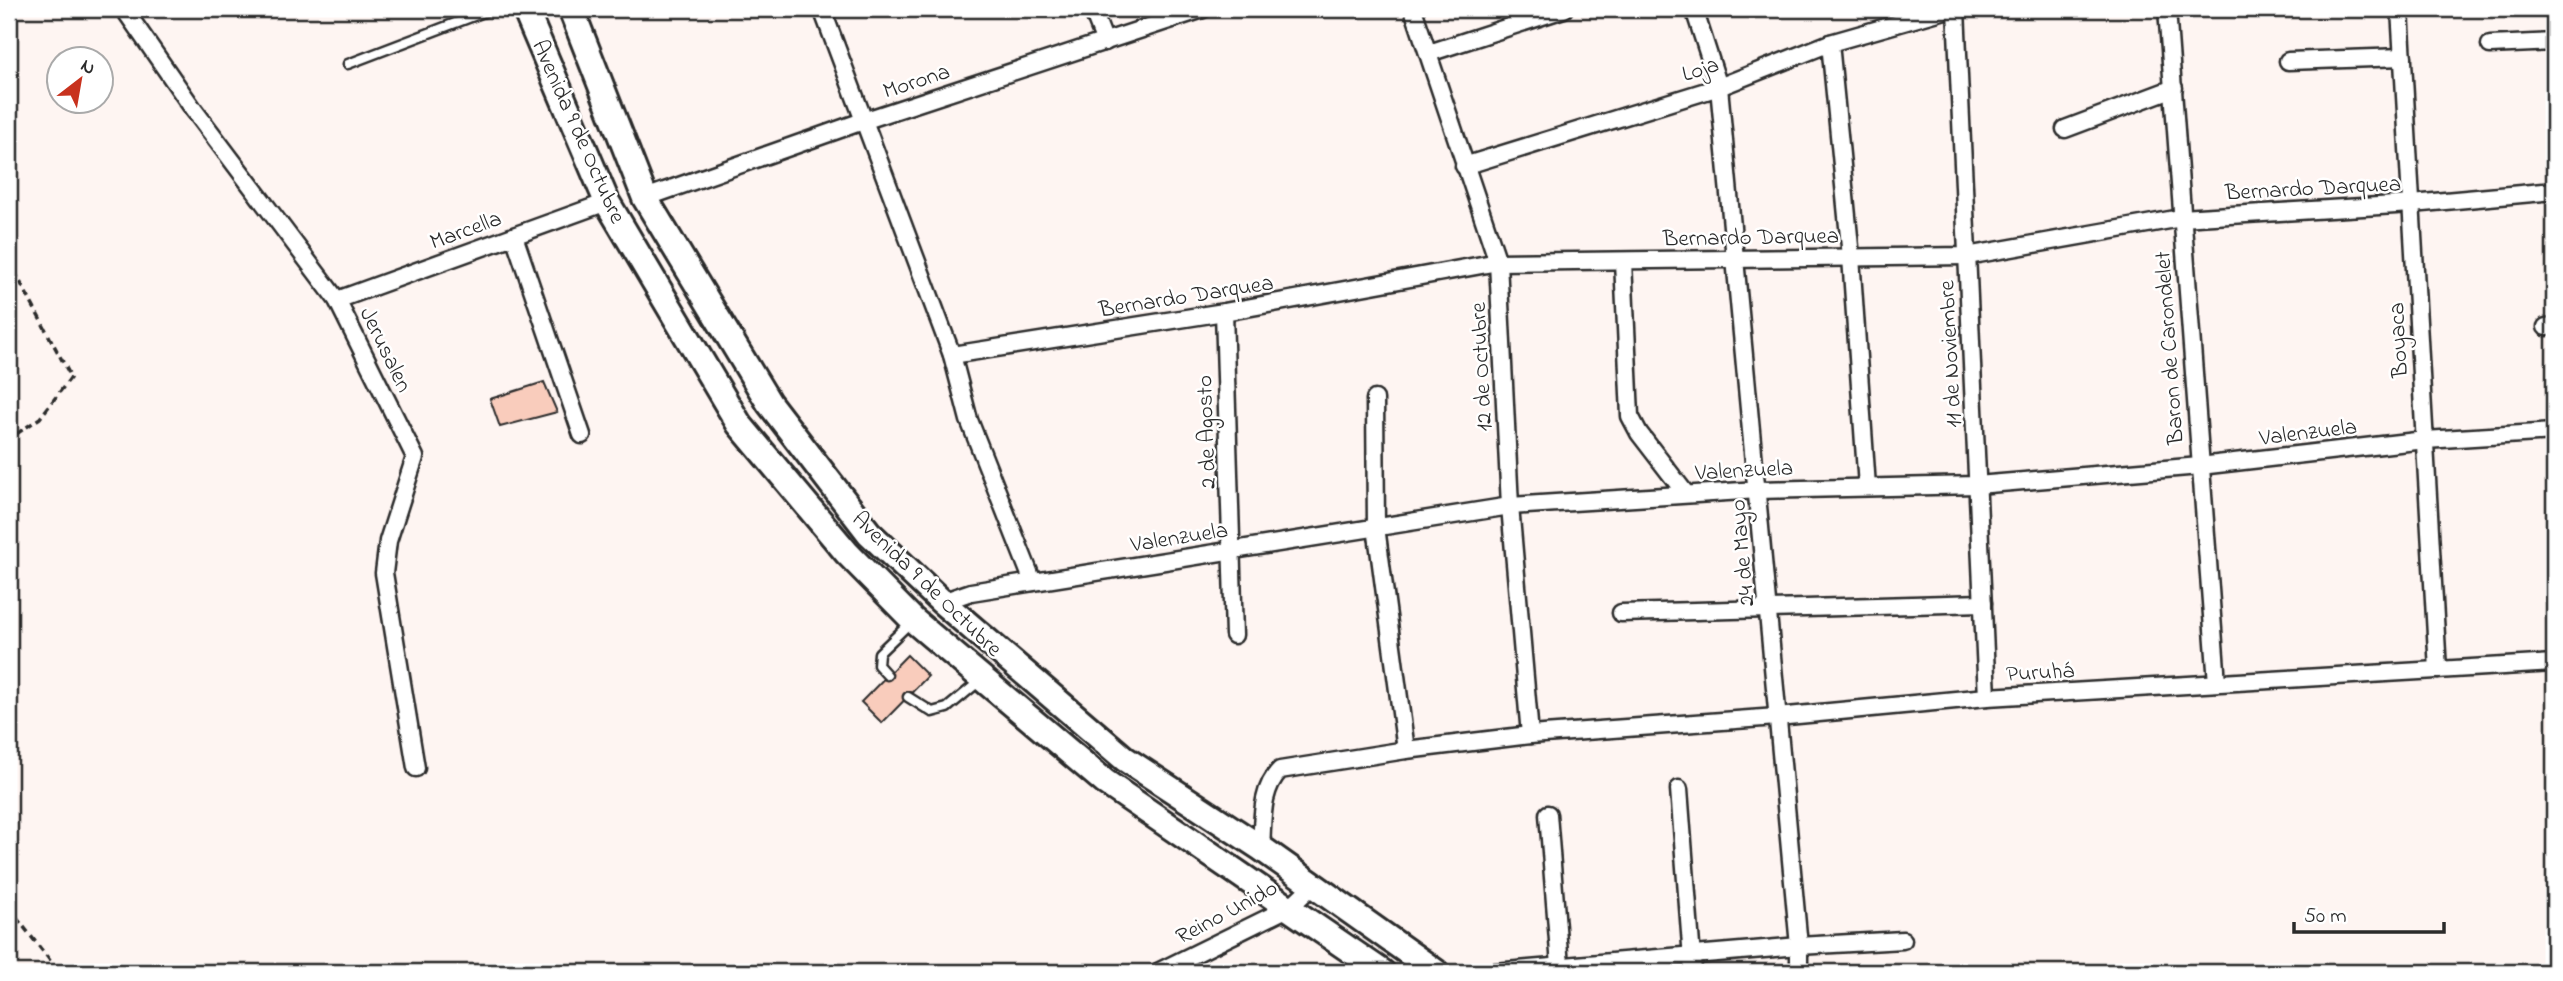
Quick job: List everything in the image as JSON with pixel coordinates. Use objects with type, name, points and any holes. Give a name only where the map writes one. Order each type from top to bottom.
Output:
[{"type":"main road","name":"Avenida 9 de Octubre","points":[[525,9],[607,202],[739,424],[847,553],[913,620],[1105,782],[1382,972]]},
{"type":"main road","name":"Avenida 9 de Octubre","points":[[570,9],[645,198],[769,403],[869,533],[942,603],[1125,759],[1261,848],[1436,972]]},
{"type":"street","name":"Jerusalen","points":[[124,9],[194,110],[337,300],[415,457],[388,541],[384,573],[416,768]]},
{"type":"street","points":[[822,9],[952,355],[969,420],[1033,583]]},
{"type":"street","points":[[1092,9],[1105,42]]},
{"type":"street","name":"Morona","points":[[645,198],[863,121],[1203,9]]},
{"type":"street","name":"12 de Octubre","points":[[1413,9],[1497,262],[1510,506],[1530,735]]},
{"type":"street","points":[[1429,53],[1564,9]]},
{"type":"street","name":"24 de Mayo","points":[[1694,9],[1719,87],[1758,489],[1799,946],[1799,972]]},
{"type":"street","name":"Loja","points":[[1464,166],[1719,87],[1830,43],[1949,9]]},
{"type":"street","name":"11 de Noviembre","points":[[1956,9],[1987,696]]},
{"type":"street","name":"Baron de Carondelet","points":[[2166,9],[2217,683]]},
{"type":"street","name":"Boyaca","points":[[2400,9],[2438,670]]},
{"type":"street","points":[[2490,44],[2554,42]]},
{"type":"street","points":[[1830,43],[1852,257],[1867,487]]},
{"type":"street","points":[[2288,61],[2403,57]]},
{"type":"street","points":[[2065,129],[2174,88]]},
{"type":"street","name":"Bernardo Darquea","points":[[952,355],[1224,312],[1497,262],[1967,256],[2181,218],[2412,204],[2554,191]]},
{"type":"street","name":"Marcella","points":[[337,300],[607,202]]},
{"type":"street","points":[[514,236],[582,435]]},
{"type":"street","points":[[1623,261],[1630,416],[1639,433],[1686,494]]},
{"type":"street","name":"2 de Agosto","points":[[1224,312],[1234,635]]},
{"type":"street","points":[[1375,399],[1376,527],[1406,750]]},
{"type":"street","name":"Valenzuela","points":[[942,603],[971,592],[1510,506],[1758,489],[1977,485],[2200,467],[2425,440],[2554,432]]},
{"type":"street","points":[[1621,613],[1703,612],[1768,606],[1983,603]]},
{"type":"street","name":"Puruhá","points":[[1261,848],[1265,792],[1271,779],[1280,770],[1406,750],[1530,735],[1777,717],[1987,696],[2554,663]]},
{"type":"street","points":[[1679,789],[1693,972]]},
{"type":"street","points":[[1548,814],[1560,966]]},
{"type":"street","name":"Reino Unido","points":[[1158,972],[1290,907],[1312,886]]},
{"type":"street","points":[[1494,972],[1799,946],[1903,940]]},
{"type":"lane","points":[[348,64],[492,9]]},
{"type":"lane","points":[[887,675],[877,666],[879,653],[913,620]]},
{"type":"lane","points":[[908,696],[932,712],[947,708],[982,679]]},
{"type":"path","points":[[9,261],[71,377],[40,418],[9,439]]},
{"type":"path","points":[[9,908],[59,972]]},
{"type":"building","points":[[544,382],[557,412],[500,427],[490,399]]},
{"type":"building","points":[[907,655],[928,676],[882,723],[861,702]]}]
